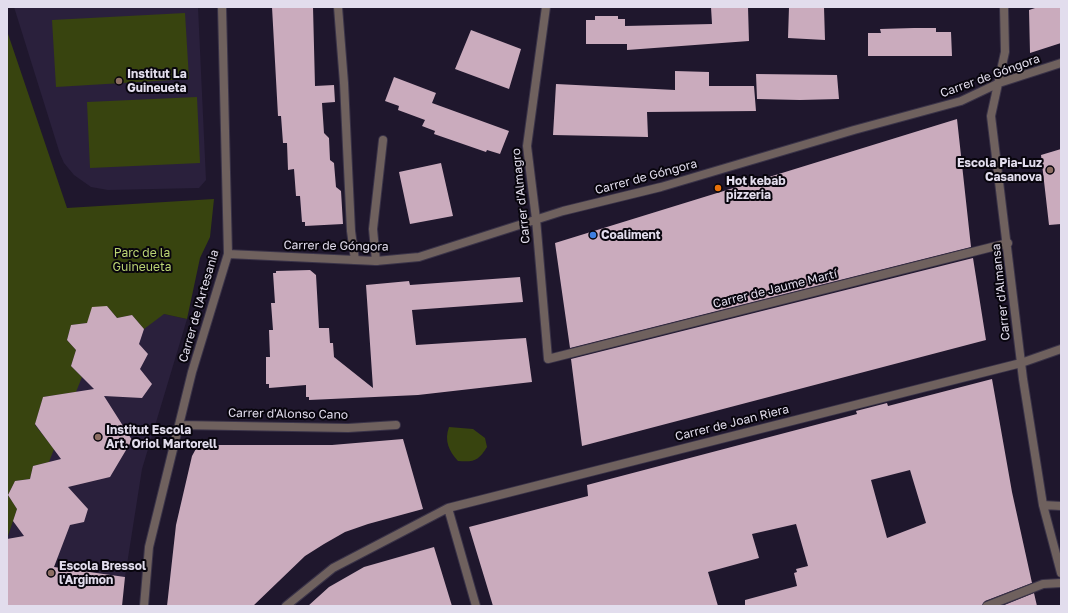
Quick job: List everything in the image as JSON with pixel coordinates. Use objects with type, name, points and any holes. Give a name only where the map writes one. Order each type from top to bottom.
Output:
[{"type":"street","name":"Carrer de l'Artesania","points":[[144,606],[149,548],[192,372],[228,254],[222,7]]},
{"type":"street","points":[[338,7],[344,83],[351,231],[355,260]]},
{"type":"street","name":"Carrer d'Almagro","points":[[546,7],[527,146],[536,219],[548,359]]},
{"type":"street","name":"Carrer d'Almansa","points":[[1004,7],[1005,52],[1000,83],[991,116],[1008,243],[1021,363],[1043,505],[1061,573]]},
{"type":"street","name":"Carrer de Góngora","points":[[228,254],[376,261],[419,257],[536,219],[661,187],[854,130],[961,101],[1000,83],[1061,63]]},
{"type":"street","points":[[376,261],[373,230],[383,140]]},
{"type":"street","name":"Carrer de Jaume Martí","points":[[548,359],[1008,243]]},
{"type":"street","name":"Carrer de Joan Riera","points":[[286,606],[332,568],[448,508],[1021,363],[1061,349]]},
{"type":"street","name":"Carrer d'Alonso Cano","points":[[179,425],[348,428],[396,425]]},
{"type":"street","points":[[1043,505],[1061,506]]},
{"type":"street","points":[[448,508],[476,606]]},
{"type":"street","points":[[987,606],[1043,584],[1061,583]]},
{"type":"shaded area","name":"Institut La Guineueta","points":[[14,7],[198,7],[206,180],[199,188],[108,190],[91,187],[74,175],[64,163],[60,154]]},
{"type":"shaded area","name":"Institut Escola Art. Oriol Martorell","points":[[92,307],[132,315],[164,314],[187,319],[142,469],[125,577],[65,568],[56,555],[17,550],[7,539],[17,509],[8,495],[15,481],[35,424],[71,366],[76,350],[67,340],[71,325]]},
{"type":"green space","points":[[185,13],[189,79],[56,87],[52,20]]},
{"type":"green space","name":"Parc de la Guineueta","points":[[7,31],[67,208],[214,199],[210,237],[200,258],[187,319],[164,314],[144,329],[132,315],[117,318],[107,306],[87,323],[71,325],[67,340],[76,350],[71,366],[82,377],[76,392],[43,397],[35,425],[54,449],[49,462],[33,466],[30,479],[15,481],[8,495],[17,509],[7,539]]},
{"type":"green space","points":[[197,97],[200,163],[90,168],[87,102]]},
{"type":"green space","points":[[449,427],[473,429],[485,438],[487,447],[476,460],[458,461],[448,446],[447,437]]},
{"type":"building","points":[[272,7],[313,7],[315,86],[334,85],[335,102],[322,103],[324,133],[329,138],[330,160],[334,163],[336,187],[341,191],[343,224],[305,226],[305,222],[302,222],[300,196],[296,196],[294,169],[288,170],[287,143],[283,143],[281,116],[278,116]]},
{"type":"building","points":[[711,7],[748,7],[749,41],[627,50],[627,44],[586,44],[586,20],[595,20],[595,16],[618,16],[618,19],[625,19],[625,26],[712,24]]},
{"type":"building","points":[[789,7],[824,7],[825,40],[788,38]]},
{"type":"building","points":[[1038,7],[1061,7],[1061,43],[1030,53],[1029,10]]},
{"type":"building","points":[[936,28],[936,32],[951,32],[952,56],[868,56],[868,33],[881,33],[880,29]]},
{"type":"building","points":[[471,30],[521,49],[509,89],[455,69]]},
{"type":"building","points":[[675,71],[709,72],[709,86],[754,86],[756,111],[647,112],[648,137],[553,135],[556,84],[675,90]]},
{"type":"building","points":[[756,74],[837,75],[839,99],[757,99]]},
{"type":"building","points":[[394,77],[436,93],[432,103],[509,131],[500,154],[487,150],[486,152],[434,134],[435,131],[422,126],[425,120],[398,110],[399,106],[385,101]]},
{"type":"building","points":[[957,119],[971,247],[570,348],[555,243]]},
{"type":"building","points":[[1061,149],[1061,224],[1049,225],[1041,155]]},
{"type":"building","points":[[441,163],[453,216],[410,224],[399,172]]},
{"type":"building","points":[[973,258],[986,340],[582,446],[571,359]]},
{"type":"building","points":[[310,270],[316,275],[319,328],[329,328],[330,343],[333,343],[334,357],[373,388],[366,285],[409,281],[410,285],[520,277],[523,302],[412,310],[416,345],[526,338],[532,382],[418,395],[309,400],[309,397],[306,397],[306,385],[269,388],[269,384],[266,384],[266,357],[270,357],[269,330],[273,330],[271,303],[275,303],[273,273],[276,273],[276,271]]},
{"type":"building","points":[[107,306],[117,318],[132,315],[144,329],[139,344],[148,354],[140,369],[152,384],[142,398],[104,396],[132,440],[110,477],[68,487],[88,509],[84,522],[70,525],[54,567],[125,577],[122,606],[7,606],[7,539],[24,536],[13,521],[17,509],[8,495],[15,481],[30,479],[33,466],[61,459],[35,424],[43,397],[94,389],[71,366],[76,350],[67,340],[71,325],[87,323],[92,307]]},
{"type":"building","points":[[992,379],[1012,492],[1032,583],[985,601],[982,606],[745,606],[745,600],[797,586],[794,573],[797,572],[796,569],[808,566],[796,524],[752,534],[759,558],[708,572],[718,606],[493,606],[469,527],[588,496],[587,485],[857,414],[856,411],[887,403],[888,406]],"holes":[[[910,470],[926,523],[887,538],[871,480]]]},
{"type":"building","points":[[403,439],[423,509],[345,532],[305,556],[253,606],[167,606],[176,525],[192,456],[198,445],[332,445]]},
{"type":"building","points":[[434,547],[452,606],[308,606],[329,587],[364,567]]},
{"type":"building","points":[[1034,593],[1037,606],[1002,606]]},
{"type":"place","name":"Institut La Guineueta","points":[[119,81]]},
{"type":"place","name":"Escola Pia-Luz Casanova","points":[[1050,170]]},
{"type":"place","name":"Hot kebab pizzeria","points":[[718,188]]},
{"type":"place","name":"Coaliment","points":[[593,235]]},
{"type":"place","name":"Institut Escola Art. Oriol Martorell","points":[[98,437]]},
{"type":"place","name":"Escola Bressol l'Argimon","points":[[51,573]]}]
